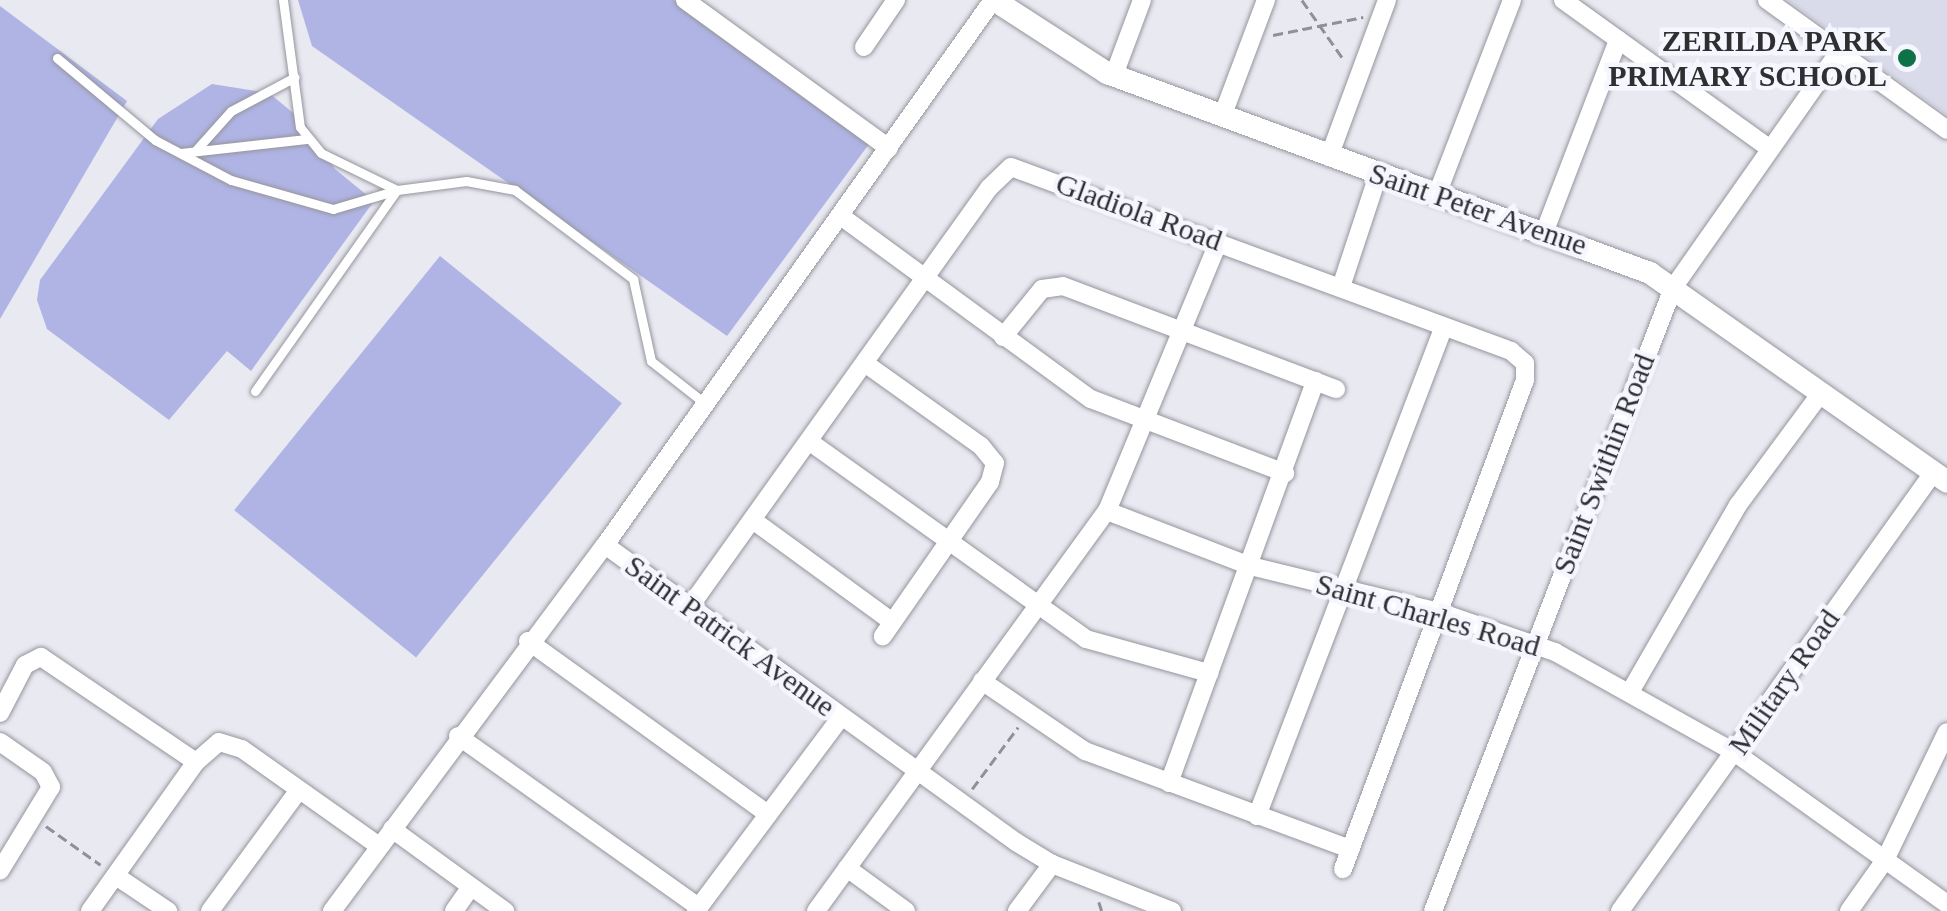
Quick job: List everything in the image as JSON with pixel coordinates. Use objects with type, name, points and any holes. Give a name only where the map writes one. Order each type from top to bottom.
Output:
[{"type":"street","points":[[685,0],[889,148]]},
{"type":"street","points":[[864,47],[896,0]]},
{"type":"street","name":"Saint Patrick Avenue","points":[[993,0],[605,545],[916,772],[1052,864],[1172,911]]},
{"type":"street","name":"Saint Peter Avenue","points":[[993,0],[1114,76],[1436,198],[1597,249],[1673,288],[1821,393],[1942,470]]},
{"type":"street","points":[[1114,76],[1142,0]]},
{"type":"street","points":[[1222,116],[1266,0]]},
{"type":"street","points":[[1436,198],[1512,0]]},
{"type":"street","points":[[1563,0],[1770,148]]},
{"type":"street","points":[[1766,0],[1947,130]]},
{"type":"street","points":[[1329,157],[1385,6]]},
{"type":"street","points":[[1544,232],[1618,40]]},
{"type":"street","name":"Saint Swithin Road","points":[[1433,911],[1673,288],[1839,52]]},
{"type":"street","name":"Gladiola Road","points":[[690,605],[1011,167],[1511,351],[1527,371],[1440,612]]},
{"type":"street","points":[[1340,287],[1378,176]]},
{"type":"street","points":[[842,217],[1091,399],[1284,473]]},
{"type":"street","points":[[816,911],[1108,511],[1148,422],[1219,242]]},
{"type":"street","points":[[1004,336],[1035,295],[1054,285],[1336,388]]},
{"type":"street","points":[[1257,816],[1444,326]]},
{"type":"street","points":[[754,522],[887,628],[990,482],[994,463],[981,446],[866,364]]},
{"type":"street","points":[[1169,782],[1316,381]]},
{"type":"street","points":[[1630,692],[1738,505],[1821,393]]},
{"type":"street","points":[[810,442],[1096,644],[1209,673]]},
{"type":"street","name":"Military Road","points":[[1620,911],[1942,470]]},
{"type":"street","name":"Saint Charles Road","points":[[1108,511],[1250,566],[1440,612],[1534,643],[1734,752],[1947,904]]},
{"type":"street","points":[[332,911],[528,641],[605,545]]},
{"type":"street","points":[[1343,869],[1440,612]]},
{"type":"street","points":[[528,641],[768,814]]},
{"type":"street","points":[[0,712],[24,664],[41,658],[196,762]]},
{"type":"street","points":[[982,681],[1085,751],[1350,848]]},
{"type":"street","points":[[458,736],[698,909],[841,717]]},
{"type":"street","points":[[1849,911],[1885,860],[1947,732]]},
{"type":"street","points":[[90,911],[196,762],[227,741],[379,846]]},
{"type":"street","points":[[0,742],[49,780],[50,794],[37,820],[0,871]]},
{"type":"street","points":[[210,911],[299,790]]},
{"type":"street","points":[[392,829],[505,911]]},
{"type":"street","points":[[1018,911],[1052,864]]},
{"type":"street","points":[[847,868],[906,911]]},
{"type":"street","points":[[116,876],[168,911]]},
{"type":"street","points":[[454,911],[472,886]]},
{"type":"lane","points":[[282,0],[306,139],[321,153],[398,190]]},
{"type":"lane","points":[[57,58],[154,140],[231,180],[303,205],[333,209],[398,190],[466,181],[515,190],[632,279],[651,361],[707,404]]},
{"type":"lane","points":[[196,150],[230,111],[295,77]]},
{"type":"lane","points":[[181,153],[306,139]]},
{"type":"lane","points":[[254,391],[398,190]]},
{"type":"path","points":[[1302,0],[1358,78]]},
{"type":"path","points":[[1252,38],[1322,28],[1385,6]]},
{"type":"path","points":[[961,804],[1028,714]]},
{"type":"path","points":[[37,820],[116,876]]},
{"type":"shaded area","points":[[298,0],[674,0],[872,140],[727,336],[312,46]]},
{"type":"shaded area","name":"ZERILDA PARK PRIMARY SCHOOL","points":[[1787,0],[1947,0],[1947,115]]},
{"type":"shaded area","points":[[0,6],[127,101],[0,319]]},
{"type":"shaded area","points":[[212,84],[269,93],[304,122],[335,169],[374,201],[251,371],[227,351],[169,420],[47,329],[37,300],[40,280],[158,119]]},
{"type":"shaded area","points":[[440,256],[622,403],[416,657],[234,510]]},
{"type":"place","name":"ZERILDA PARK PRIMARY SCHOOL","points":[[1907,58]]}]
